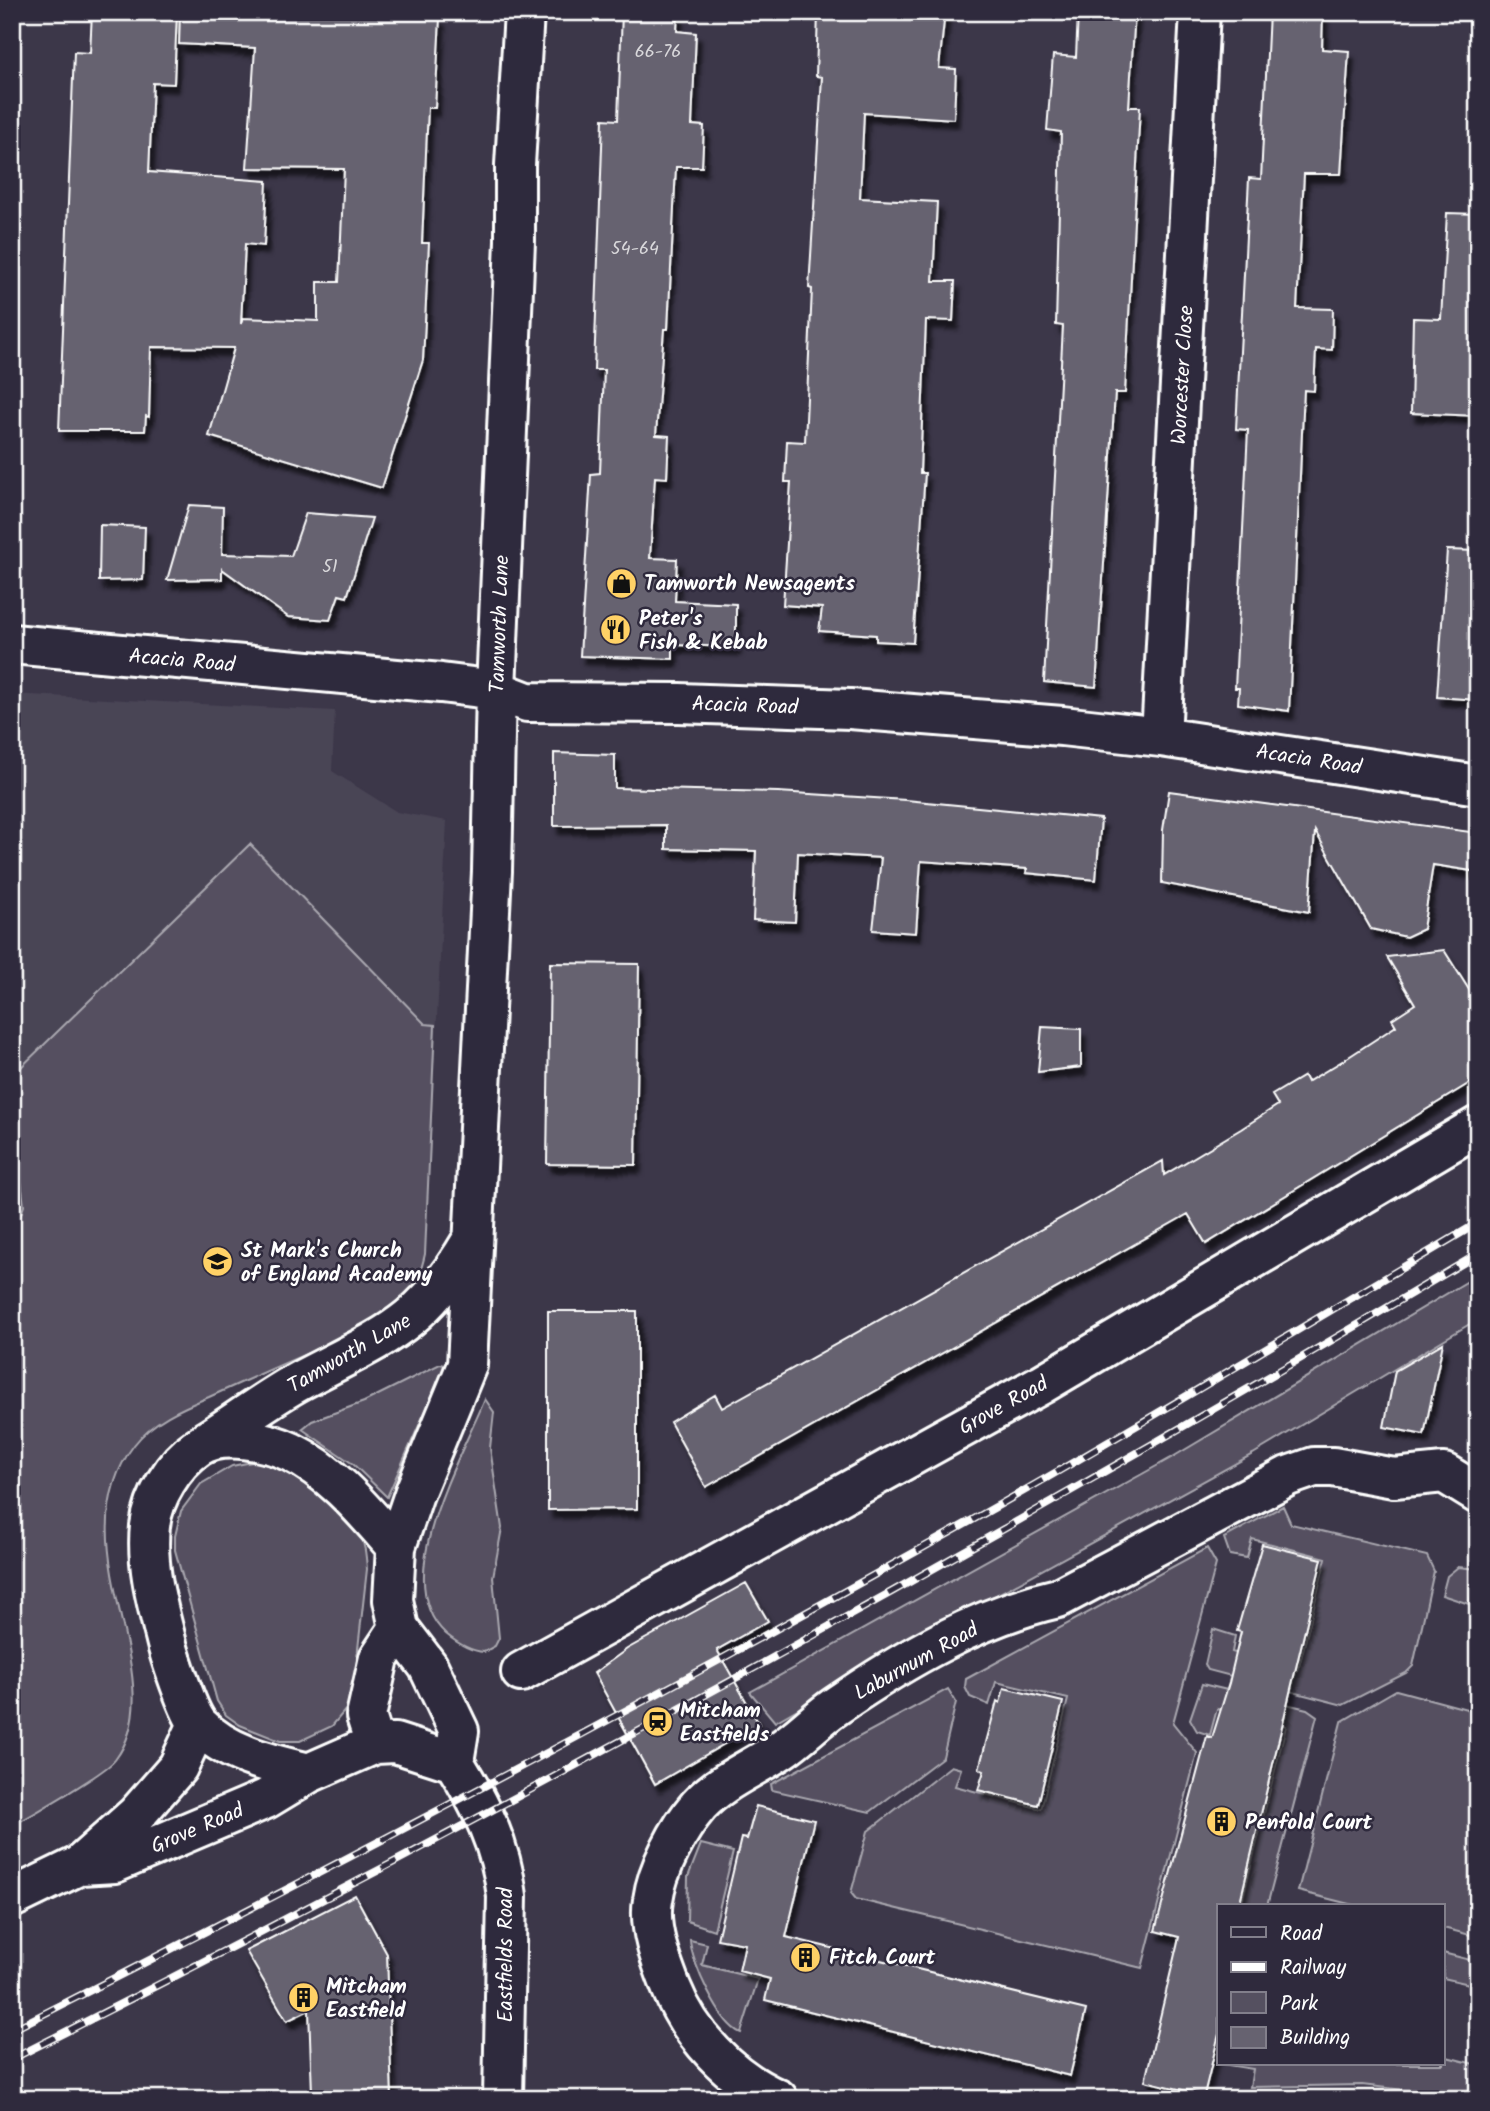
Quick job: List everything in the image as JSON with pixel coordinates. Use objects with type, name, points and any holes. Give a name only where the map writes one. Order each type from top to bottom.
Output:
[{"type":"street","name":"Tamworth Lane","points":[[399,1628],[393,1600],[396,1548],[414,1494],[467,1365],[492,871],[496,690],[515,240],[515,165],[524,12]]},
{"type":"street","name":"Worcester Close","points":[[1161,737],[1200,12]]},
{"type":"street","name":"Acacia Road","points":[[12,644],[496,690],[527,702],[679,703],[850,709],[1161,737],[1478,785]]},
{"type":"street","name":"Grove Road","points":[[521,1672],[1042,1384],[1478,1126]]},
{"type":"street","name":"Tamworth Lane","points":[[198,1724],[169,1654],[155,1596],[150,1525],[168,1479],[199,1446],[299,1381],[388,1335],[420,1311],[450,1278],[474,1236]]},
{"type":"street","points":[[199,1446],[220,1440],[244,1440],[289,1451],[342,1489],[396,1548]]},
{"type":"street","name":"Laburnum Road","points":[[778,2099],[738,2075],[696,2031],[675,1996],[661,1960],[653,1927],[652,1901],[663,1868],[688,1819],[717,1790],[788,1744],[834,1707],[964,1630],[1024,1606],[1058,1598],[1288,1476],[1314,1467],[1333,1467],[1394,1478],[1444,1473],[1478,1494]]},
{"type":"street","points":[[399,1628],[428,1666],[459,1731],[454,1762],[395,1743],[375,1744],[366,1716],[379,1658],[399,1628]]},
{"type":"street","name":"Grove Road","points":[[12,1898],[80,1865],[136,1815],[178,1767],[198,1724]]},
{"type":"street","points":[[198,1724],[226,1744],[265,1762],[309,1773]]},
{"type":"street","name":"Grove Road","points":[[80,1865],[115,1863],[266,1799],[309,1773],[375,1744]]},
{"type":"street","name":"Eastfields Road","points":[[454,1762],[484,1816],[499,1853],[507,1896],[503,2099]]},
{"type":"shaded area","name":"St Mark's Church of England Academy","points":[[12,694],[335,711],[332,771],[397,812],[447,821],[425,1254],[422,1270],[414,1286],[357,1333],[193,1404],[159,1421],[134,1444],[115,1480],[107,1514],[106,1548],[125,1635],[133,1714],[127,1742],[113,1763],[12,1826]]},
{"type":"green space","name":"St Mark's Church of England Academy","points":[[250,844],[425,1024],[435,1025],[425,1254],[409,1295],[391,1314],[358,1333],[178,1411],[159,1422],[134,1445],[114,1484],[108,1525],[111,1567],[133,1691],[130,1727],[115,1760],[108,1766],[12,1826],[12,1239],[24,1206],[15,1130],[12,1127],[12,1076]]},
{"type":"green space","points":[[1478,1275],[1478,1319],[1253,1454],[969,1610],[775,1722],[750,1692],[1171,1458]]},
{"type":"green space","points":[[440,1364],[444,1365],[442,1374],[387,1497],[353,1464],[302,1429],[312,1421],[364,1402]]},
{"type":"green space","points":[[485,1399],[494,1412],[490,1448],[502,1528],[493,1577],[499,1638],[495,1646],[484,1652],[464,1646],[446,1634],[430,1611],[424,1583],[426,1551],[435,1518],[447,1484]]},
{"type":"green space","points":[[252,1462],[289,1470],[309,1482],[359,1531],[365,1550],[367,1569],[352,1702],[332,1726],[300,1741],[280,1741],[240,1725],[226,1715],[217,1701],[175,1550],[175,1536],[181,1511],[201,1484],[232,1466]]},
{"type":"green space","points":[[1283,1506],[1291,1524],[1427,1556],[1434,1571],[1413,1666],[1406,1673],[1343,1705],[1208,1670],[1205,1665],[1213,1629],[1235,1636],[1232,1652],[1298,1671],[1326,1558],[1252,1539],[1247,1558],[1230,1555],[1224,1538]]},
{"type":"green space","points":[[1207,1548],[1216,1564],[1173,1723],[1197,1753],[1142,1968],[856,1899],[851,1893],[868,1831],[951,1766],[961,1769],[955,1786],[1041,1809],[1068,1699],[996,1682],[989,1705],[970,1697],[965,1687],[966,1679]]},
{"type":"green space","points":[[1458,1567],[1478,1569],[1478,1594],[1472,1592],[1469,1604],[1442,1595],[1447,1576]]},
{"type":"green space","points":[[1202,1684],[1307,1709],[1317,1716],[1268,1904],[1242,1904],[1286,1726],[1217,1709],[1210,1735],[1197,1731],[1190,1719]]},
{"type":"green space","points":[[948,1689],[956,1702],[943,1757],[870,1812],[772,1790],[771,1784]]},
{"type":"green space","points":[[1396,1690],[1478,1712],[1478,1937],[1444,1928],[1444,1904],[1349,1904],[1298,1891],[1341,1722]]},
{"type":"green space","points":[[701,1844],[733,1852],[714,1930],[687,1921],[688,1877]]},
{"type":"green space","points":[[690,1940],[707,1944],[702,1965],[758,1979],[741,2033],[724,2018],[708,1992],[695,1963]]},
{"type":"green space","points":[[1444,1953],[1478,1962],[1478,1986],[1444,1978]]},
{"type":"green space","points":[[1444,2056],[1478,2065],[1478,2099],[1362,2085],[1250,2087],[1253,2069],[1234,2066],[1444,2066]]},
{"type":"building","points":[[92,12],[177,12],[174,84],[153,83],[149,172],[267,181],[264,246],[245,244],[241,324],[243,318],[318,321],[318,282],[339,282],[344,169],[247,168],[255,48],[179,44],[180,12],[322,12],[440,18],[435,108],[428,108],[422,243],[429,243],[423,360],[382,488],[209,436],[234,348],[151,347],[149,417],[146,416],[145,431],[59,431],[74,52],[90,53]]},
{"type":"building","points":[[622,12],[678,12],[677,31],[696,33],[692,125],[704,126],[702,167],[676,167],[668,329],[664,329],[656,435],[669,436],[667,478],[655,477],[650,558],[677,559],[675,601],[736,604],[736,647],[673,645],[673,659],[580,656],[591,474],[600,473],[604,370],[594,370],[603,119],[618,120]]},
{"type":"building","points":[[818,12],[945,12],[939,68],[956,69],[954,119],[864,113],[860,198],[937,202],[933,281],[955,281],[953,321],[926,320],[920,473],[925,473],[913,643],[876,641],[876,635],[819,631],[822,608],[783,605],[791,482],[785,482],[787,441],[805,442],[812,289],[809,288],[822,77],[816,76]]},
{"type":"building","points":[[1078,12],[1135,12],[1129,107],[1140,107],[1125,393],[1115,393],[1096,687],[1044,682],[1063,326],[1056,325],[1061,132],[1047,130],[1053,55],[1076,57]]},
{"type":"building","points":[[1269,12],[1323,12],[1322,49],[1349,51],[1341,174],[1304,174],[1297,308],[1333,309],[1332,350],[1316,349],[1314,391],[1304,390],[1289,711],[1238,704],[1239,688],[1235,688],[1248,430],[1236,429],[1249,178],[1261,179]]},
{"type":"building","points":[[1447,213],[1478,214],[1478,416],[1411,413],[1413,318],[1441,319]]},
{"type":"building","points":[[189,505],[223,507],[222,554],[291,556],[306,513],[372,518],[347,597],[339,595],[330,620],[288,617],[222,569],[222,579],[167,580]]},
{"type":"building","points":[[100,525],[145,527],[143,580],[99,581]]},
{"type":"building","points":[[1447,550],[1478,551],[1478,700],[1437,697]]},
{"type":"building","points":[[554,753],[615,755],[615,788],[778,792],[906,800],[1101,819],[1096,880],[1026,873],[1027,869],[921,861],[916,933],[873,930],[881,858],[798,853],[795,922],[753,920],[756,851],[666,849],[666,825],[554,826]]},
{"type":"building","points":[[1169,791],[1478,833],[1478,872],[1433,865],[1423,929],[1406,937],[1371,929],[1315,831],[1309,912],[1162,883],[1163,830]]},
{"type":"building","points":[[1444,950],[1478,1004],[1478,1078],[1206,1244],[1188,1214],[706,1487],[670,1422],[715,1395],[722,1408],[1163,1161],[1164,1175],[1241,1129],[1278,1105],[1272,1095],[1304,1076],[1307,1082],[1344,1060],[1396,1026],[1392,1019],[1415,1004],[1387,957]]},
{"type":"building","points":[[550,963],[639,964],[636,1165],[547,1164]]},
{"type":"building","points":[[1042,1027],[1081,1029],[1081,1067],[1038,1072]]},
{"type":"building","points":[[548,1311],[637,1311],[637,1509],[548,1510]]},
{"type":"building","points":[[1443,1343],[1424,1435],[1384,1427],[1395,1371]]},
{"type":"building","points":[[1262,1544],[1322,1559],[1239,1904],[1217,1904],[1217,2042],[1204,2095],[1145,2081],[1179,1937],[1155,1931],[1207,1736],[1212,1738],[1229,1683],[1241,1632],[1237,1631]]},
{"type":"building","points":[[746,1583],[768,1621],[717,1650],[759,1724],[655,1784],[594,1673],[627,1649]]},
{"type":"building","points":[[1004,1688],[1063,1702],[1038,1805],[978,1790],[984,1771],[979,1769],[997,1701],[1000,1703]]},
{"type":"building","name":"Fitch Court","points":[[756,1806],[814,1820],[786,1937],[1086,2010],[1070,2076],[765,2000],[770,1979],[739,1971],[745,1944],[717,1939],[741,1838],[747,1839]]},
{"type":"building","points":[[355,1895],[387,1954],[392,2099],[344,2099],[343,2091],[312,2093],[309,2010],[287,2021],[246,1951]]},
{"type":"railway","points":[[12,2030],[261,1903],[755,1641],[1059,1471],[1478,1223]]},
{"type":"railway","points":[[12,2059],[384,1867],[752,1669],[1117,1465],[1478,1254]]},
{"type":"place","name":"Tamworth Newsagents","points":[[621,583]]},
{"type":"place","name":"Peter's Fish & Kebab","points":[[616,630]]},
{"type":"place","name":"St Mark's Church of England Academy","points":[[218,1262]]},
{"type":"place","name":"Mitcham Eastfields","points":[[657,1722]]},
{"type":"place","name":"Penfold Court","points":[[1222,1822]]},
{"type":"place","name":"Fitch Court","points":[[806,1957]]},
{"type":"place","name":"Mitcham Eastfield","points":[[303,1998]]}]
